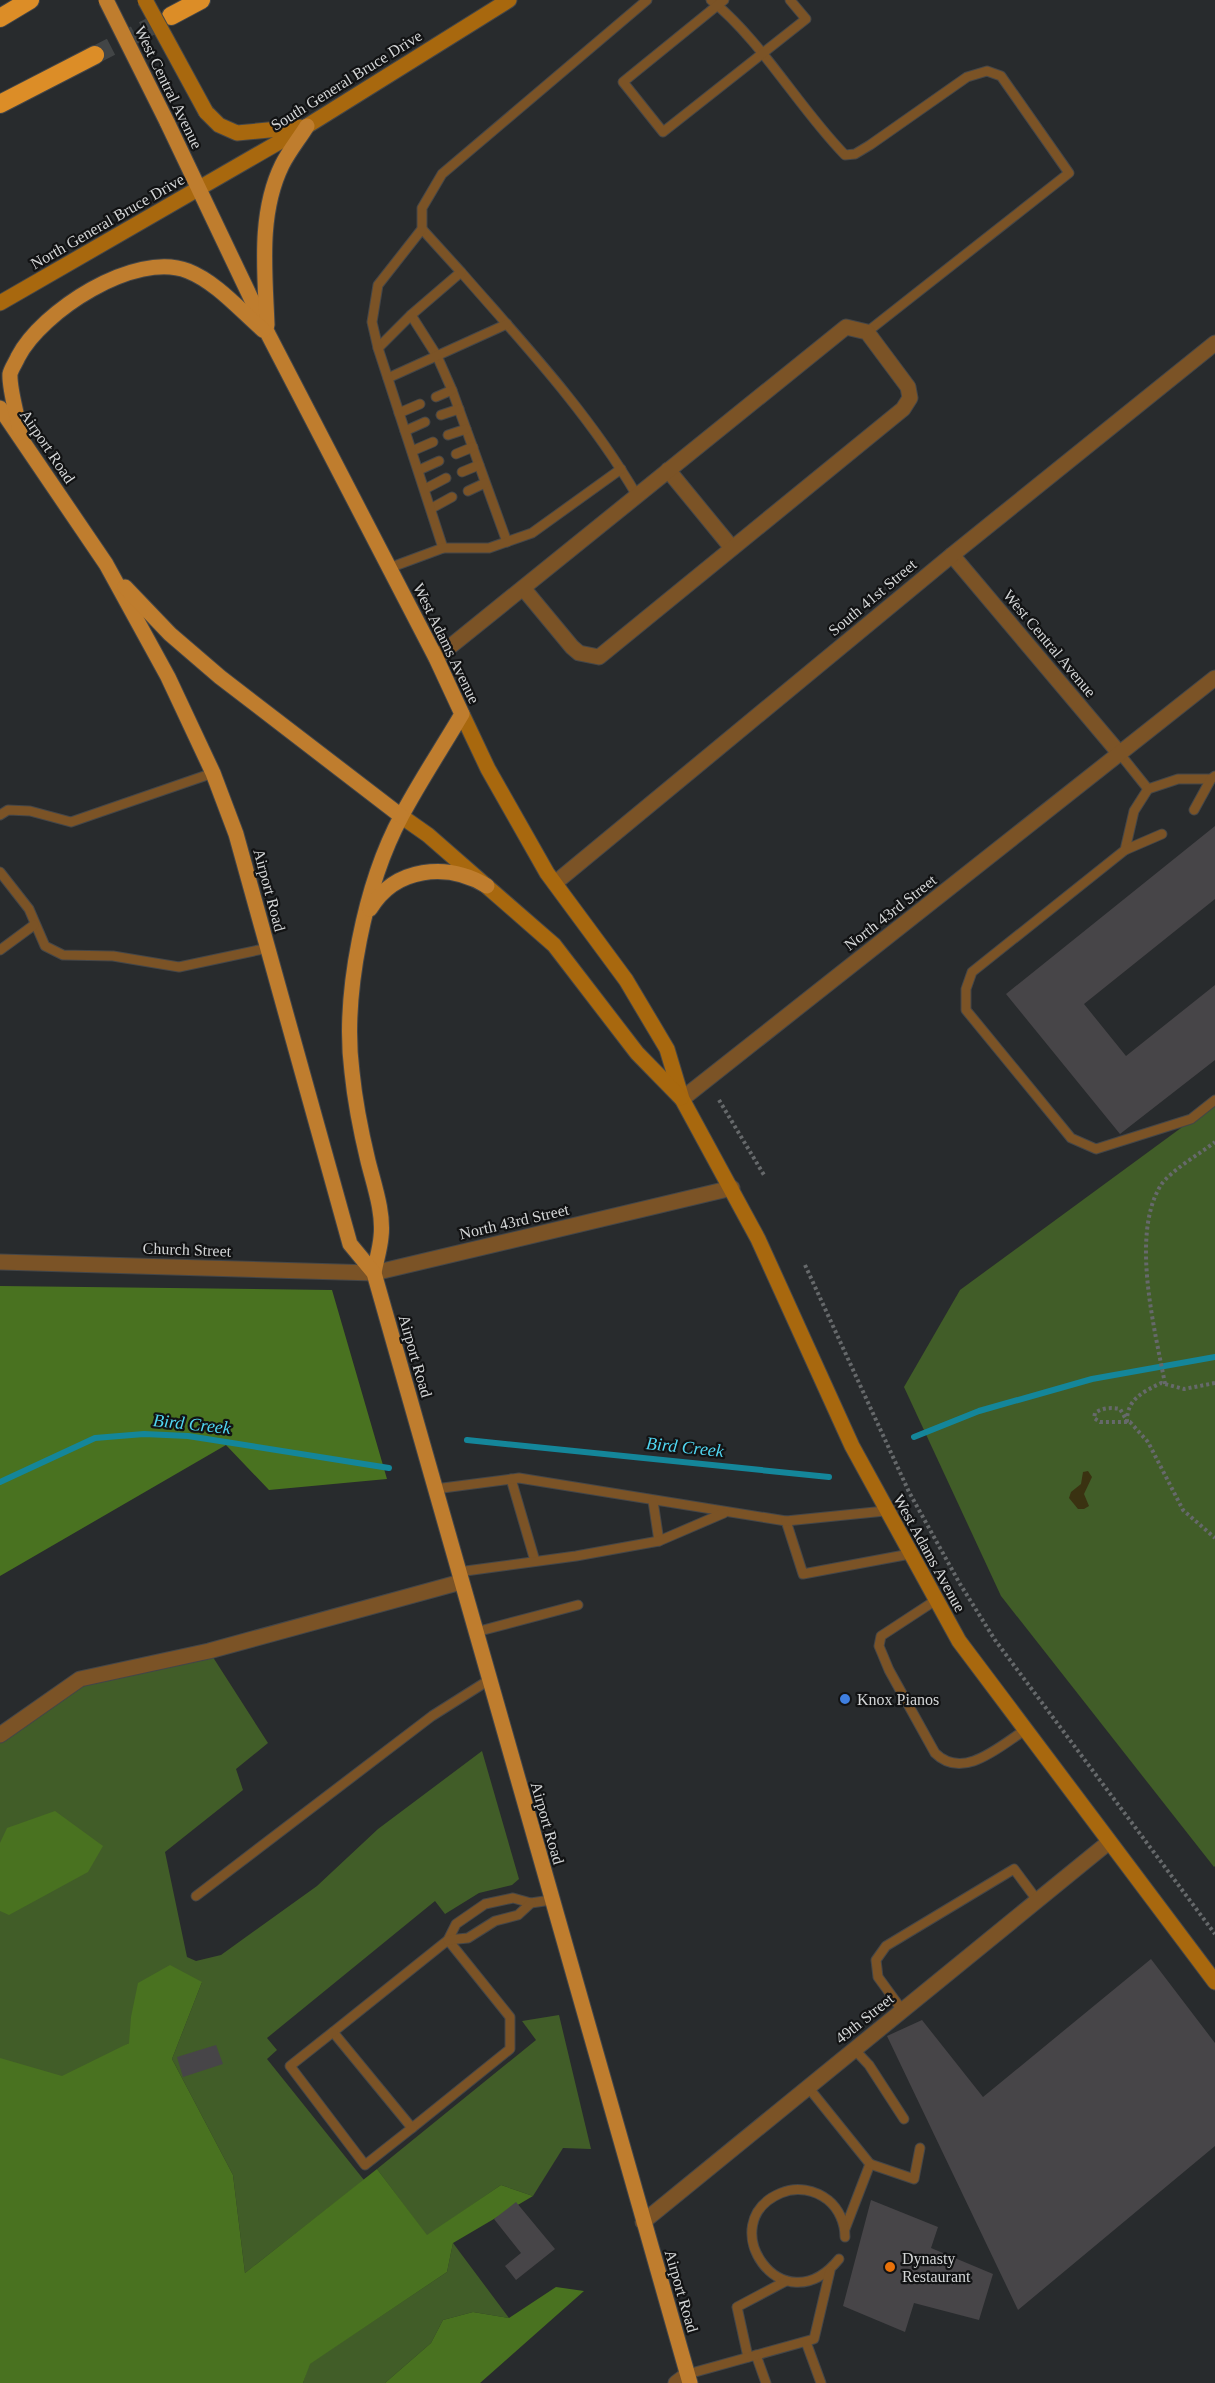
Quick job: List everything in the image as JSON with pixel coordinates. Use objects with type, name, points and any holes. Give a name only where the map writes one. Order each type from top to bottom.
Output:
[{"type":"highway","points":[[0,18],[30,0]]},
{"type":"highway","points":[[171,16],[201,0]]},
{"type":"highway","points":[[0,104],[95,55]]},
{"type":"main road","name":"West Central Avenue","points":[[106,0],[200,189]]},
{"type":"main road","points":[[145,0],[206,112],[219,125],[237,133],[307,126]]},
{"type":"main road","name":"South General Bruce Drive","points":[[200,189],[307,126],[509,0]]},
{"type":"main road","points":[[268,334],[264,258],[268,207],[282,166],[307,126]]},
{"type":"main road","name":"North General Bruce Drive","points":[[0,303],[200,189]]},
{"type":"main road","name":"West Adams Avenue","points":[[200,189],[268,334],[436,658],[488,769],[555,883],[647,1014],[667,1049],[682,1099],[758,1239],[852,1446],[885,1511],[959,1641],[1215,1982]]},
{"type":"main road","points":[[21,439],[10,373],[26,342],[56,312],[100,283],[154,266],[186,269],[206,280],[268,334]]},
{"type":"main road","name":"Airport Road","points":[[0,408],[106,564],[168,677],[213,773],[236,834],[350,1244],[374,1273],[643,2222],[685,2380]]},
{"type":"main road","points":[[0,429],[21,439]]},
{"type":"main road","name":"Airport Road","points":[[106,564],[170,634],[220,677],[401,816]]},
{"type":"main road","name":"Airport Road","points":[[374,1273],[381,1236],[379,1207],[359,1121],[351,1069],[354,985],[365,917],[385,851],[401,816],[462,714]]},
{"type":"main road","name":"West Adams Avenue","points":[[401,816],[487,886],[554,945],[637,1053],[682,1099]]},
{"type":"main road","points":[[365,917],[380,895],[396,883],[415,874],[445,871],[474,878],[487,886]]},
{"type":"street","points":[[436,658],[636,494],[846,327],[867,333],[908,387],[910,398],[903,409],[599,657],[579,653],[572,647],[523,588]]},
{"type":"street","name":"South 41st Street","points":[[555,883],[952,555],[1215,343]]},
{"type":"street","points":[[668,470],[732,548]]},
{"type":"street","name":"West Central Avenue","points":[[952,555],[1120,754]]},
{"type":"street","name":"North 43rd Street","points":[[682,1099],[1215,678]]},
{"type":"street","name":"North 43rd Street","points":[[374,1273],[732,1188]]},
{"type":"street","name":"Church Street","points":[[0,1262],[374,1273]]},
{"type":"street","points":[[0,1735],[80,1679],[209,1651],[460,1577]]},
{"type":"street","name":"49th Street","points":[[643,2222],[1109,1842]]},
{"type":"lane","points":[[443,548],[432,508],[378,348],[372,322],[378,285],[422,229],[422,208],[442,174],[647,0]]},
{"type":"lane","points":[[790,0],[806,19],[761,54],[663,132],[622,82],[717,2],[761,54],[828,138],[845,155],[855,154],[870,145],[967,77],[987,71],[1001,76],[1069,172],[867,333]]},
{"type":"lane","points":[[422,229],[579,409],[636,494]]},
{"type":"lane","points":[[378,348],[411,315],[461,272]]},
{"type":"lane","points":[[411,315],[437,356],[452,390],[507,542]]},
{"type":"lane","points":[[388,378],[507,324]]},
{"type":"lane","points":[[436,397],[452,390]]},
{"type":"lane","points":[[399,413],[420,404]]},
{"type":"lane","points":[[441,415],[459,409]]},
{"type":"lane","points":[[405,431],[425,422]]},
{"type":"lane","points":[[448,435],[466,429]]},
{"type":"lane","points":[[412,451],[433,441]]},
{"type":"lane","points":[[456,454],[472,447]]},
{"type":"lane","points":[[419,470],[439,460]]},
{"type":"lane","points":[[462,472],[479,465]]},
{"type":"lane","points":[[389,567],[443,548],[489,548],[532,533],[621,469]]},
{"type":"lane","points":[[425,489],[446,478]]},
{"type":"lane","points":[[468,490],[485,483]]},
{"type":"lane","points":[[432,508],[452,497]]},
{"type":"lane","points":[[1120,754],[1148,789]]},
{"type":"lane","points":[[0,815],[8,810],[30,811],[71,822],[213,773]]},
{"type":"lane","points":[[1125,850],[1134,811],[1148,789],[1178,779],[1213,777]]},
{"type":"lane","points":[[1194,810],[1213,777]]},
{"type":"lane","points":[[1162,834],[1125,850],[972,972],[966,989],[966,1010],[1071,1138],[1096,1149],[1191,1119],[1215,1100]]},
{"type":"lane","points":[[0,872],[28,909],[45,946],[63,955],[113,956],[179,967],[268,948]]},
{"type":"lane","points":[[0,950],[34,925]]},
{"type":"lane","points":[[435,1489],[519,1478],[786,1521],[885,1511]]},
{"type":"lane","points":[[511,1479],[535,1561]]},
{"type":"lane","points":[[653,1501],[659,1540]]},
{"type":"lane","points":[[460,1577],[535,1561],[659,1540],[724,1512]]},
{"type":"lane","points":[[786,1521],[803,1574],[910,1554]]},
{"type":"lane","points":[[936,1600],[881,1636],[879,1646],[935,1753],[944,1762],[953,1765],[969,1763],[1025,1730]]},
{"type":"lane","points":[[476,1632],[578,1605]]},
{"type":"lane","points":[[196,1896],[432,1716],[489,1680]]},
{"type":"lane","points":[[902,2010],[878,1977],[876,1960],[886,1946],[1014,1869],[1037,1900]]},
{"type":"lane","points":[[448,1940],[510,2017],[510,2049],[365,2165],[290,2066],[448,1940],[456,1924],[485,1904],[513,1898],[531,1903],[551,1900]]},
{"type":"lane","points":[[448,1940],[468,1938],[495,1921],[518,1915],[531,1903]]},
{"type":"lane","points":[[333,2032],[412,2128]]},
{"type":"lane","points":[[854,2049],[869,2065],[904,2119]]},
{"type":"lane","points":[[807,2087],[870,2164],[914,2179],[920,2148]]},
{"type":"lane","points":[[839,2259],[830,2271],[817,2279],[802,2283],[786,2281],[772,2275],[761,2264],[754,2251],[751,2235],[754,2220],[767,2202],[787,2190],[802,2189],[817,2193],[835,2208],[844,2233],[870,2164]]},
{"type":"lane","points":[[685,2380],[752,2356],[814,2339],[830,2271]]},
{"type":"lane","points":[[766,2383],[752,2356],[737,2307],[786,2281]]},
{"type":"lane","points":[[806,2342],[821,2383]]},
{"type":"path","points":[[719,1100],[764,1175]]},
{"type":"path","points":[[1164,1382],[1152,1313],[1146,1239],[1151,1210],[1162,1183],[1215,1142]]},
{"type":"path","points":[[805,1265],[909,1492],[960,1584],[995,1640],[1215,1934]]},
{"type":"path","points":[[1215,1383],[1184,1389],[1164,1382],[1130,1402],[1127,1421],[1120,1409],[1114,1408],[1099,1410],[1095,1413],[1094,1418],[1100,1422],[1130,1422],[1148,1442],[1183,1510],[1215,1538]]},
{"type":"green space","points":[[1215,1103],[1214,1867],[1001,1596],[904,1387],[960,1290]]},
{"type":"green space","points":[[0,1286],[332,1290],[387,1479],[269,1490],[226,1445],[0,1576]]},
{"type":"green space","points":[[209,1651],[268,1743],[236,1769],[243,1790],[165,1852],[187,1957],[196,1961],[221,1955],[317,1886],[378,1829],[482,1751],[519,1879],[512,1885],[479,1893],[445,1914],[435,1901],[267,2038],[277,2050],[267,2059],[364,2180],[245,2273],[233,2175],[172,2059],[202,1982],[129,2043],[0,2121],[0,1735],[80,1679]]},
{"type":"green space","points":[[55,1811],[103,1846],[88,1872],[9,1915],[0,1911],[0,1843],[7,1828]]},
{"type":"green space","points":[[170,1965],[202,1982],[172,2059],[233,2175],[245,2273],[377,2169],[427,2235],[501,2185],[533,2196],[453,2243],[447,2272],[310,2364],[303,2383],[0,2383],[0,2058],[62,2076],[129,2043],[131,2017],[138,1983]]},
{"type":"green space","points":[[559,2015],[591,2149],[563,2148],[533,2196],[501,2185],[427,2236],[377,2169],[536,2040],[522,2021]]},
{"type":"green space","points":[[453,2243],[509,2318],[473,2312],[443,2320],[431,2343],[385,2383],[303,2383],[309,2364],[447,2272]]},
{"type":"green space","points":[[556,2287],[584,2291],[480,2383],[385,2383],[431,2343],[443,2320],[473,2312],[509,2318]]},
{"type":"sand","points":[[1088,1471],[1092,1477],[1084,1494],[1089,1506],[1078,1509],[1069,1498],[1071,1492],[1081,1484],[1083,1472]]},
{"type":"building","points":[[1215,826],[1215,899],[1084,1004],[1126,1056],[1215,985],[1215,1060],[1120,1134],[1006,994]]},
{"type":"building","points":[[1151,1959],[1215,2043],[1215,2146],[1018,2310],[887,2036],[922,2020],[983,2097]]},
{"type":"building","points":[[216,2045],[223,2064],[183,2077],[177,2057]]},
{"type":"building","name":"Dynasty Restaurant","points":[[871,2200],[938,2227],[931,2248],[993,2274],[979,2320],[914,2303],[905,2332],[843,2306]]},
{"type":"building","points":[[516,2202],[555,2249],[516,2280],[505,2266],[521,2253],[494,2219]]},
{"type":"waterway","name":"Bird Creek","points":[[914,1437],[979,1411],[1092,1379],[1215,1357]]},
{"type":"waterway","name":"Bird Creek","points":[[0,1482],[95,1438],[144,1434],[188,1436],[389,1468]]},
{"type":"waterway","name":"Bird Creek","points":[[467,1440],[829,1477]]},
{"type":"tunnel","points":[[95,55],[171,16]]},
{"type":"place","name":"Knox Pianos","points":[[845,1699]]},
{"type":"place","name":"Dynasty Restaurant","points":[[890,2267]]}]
